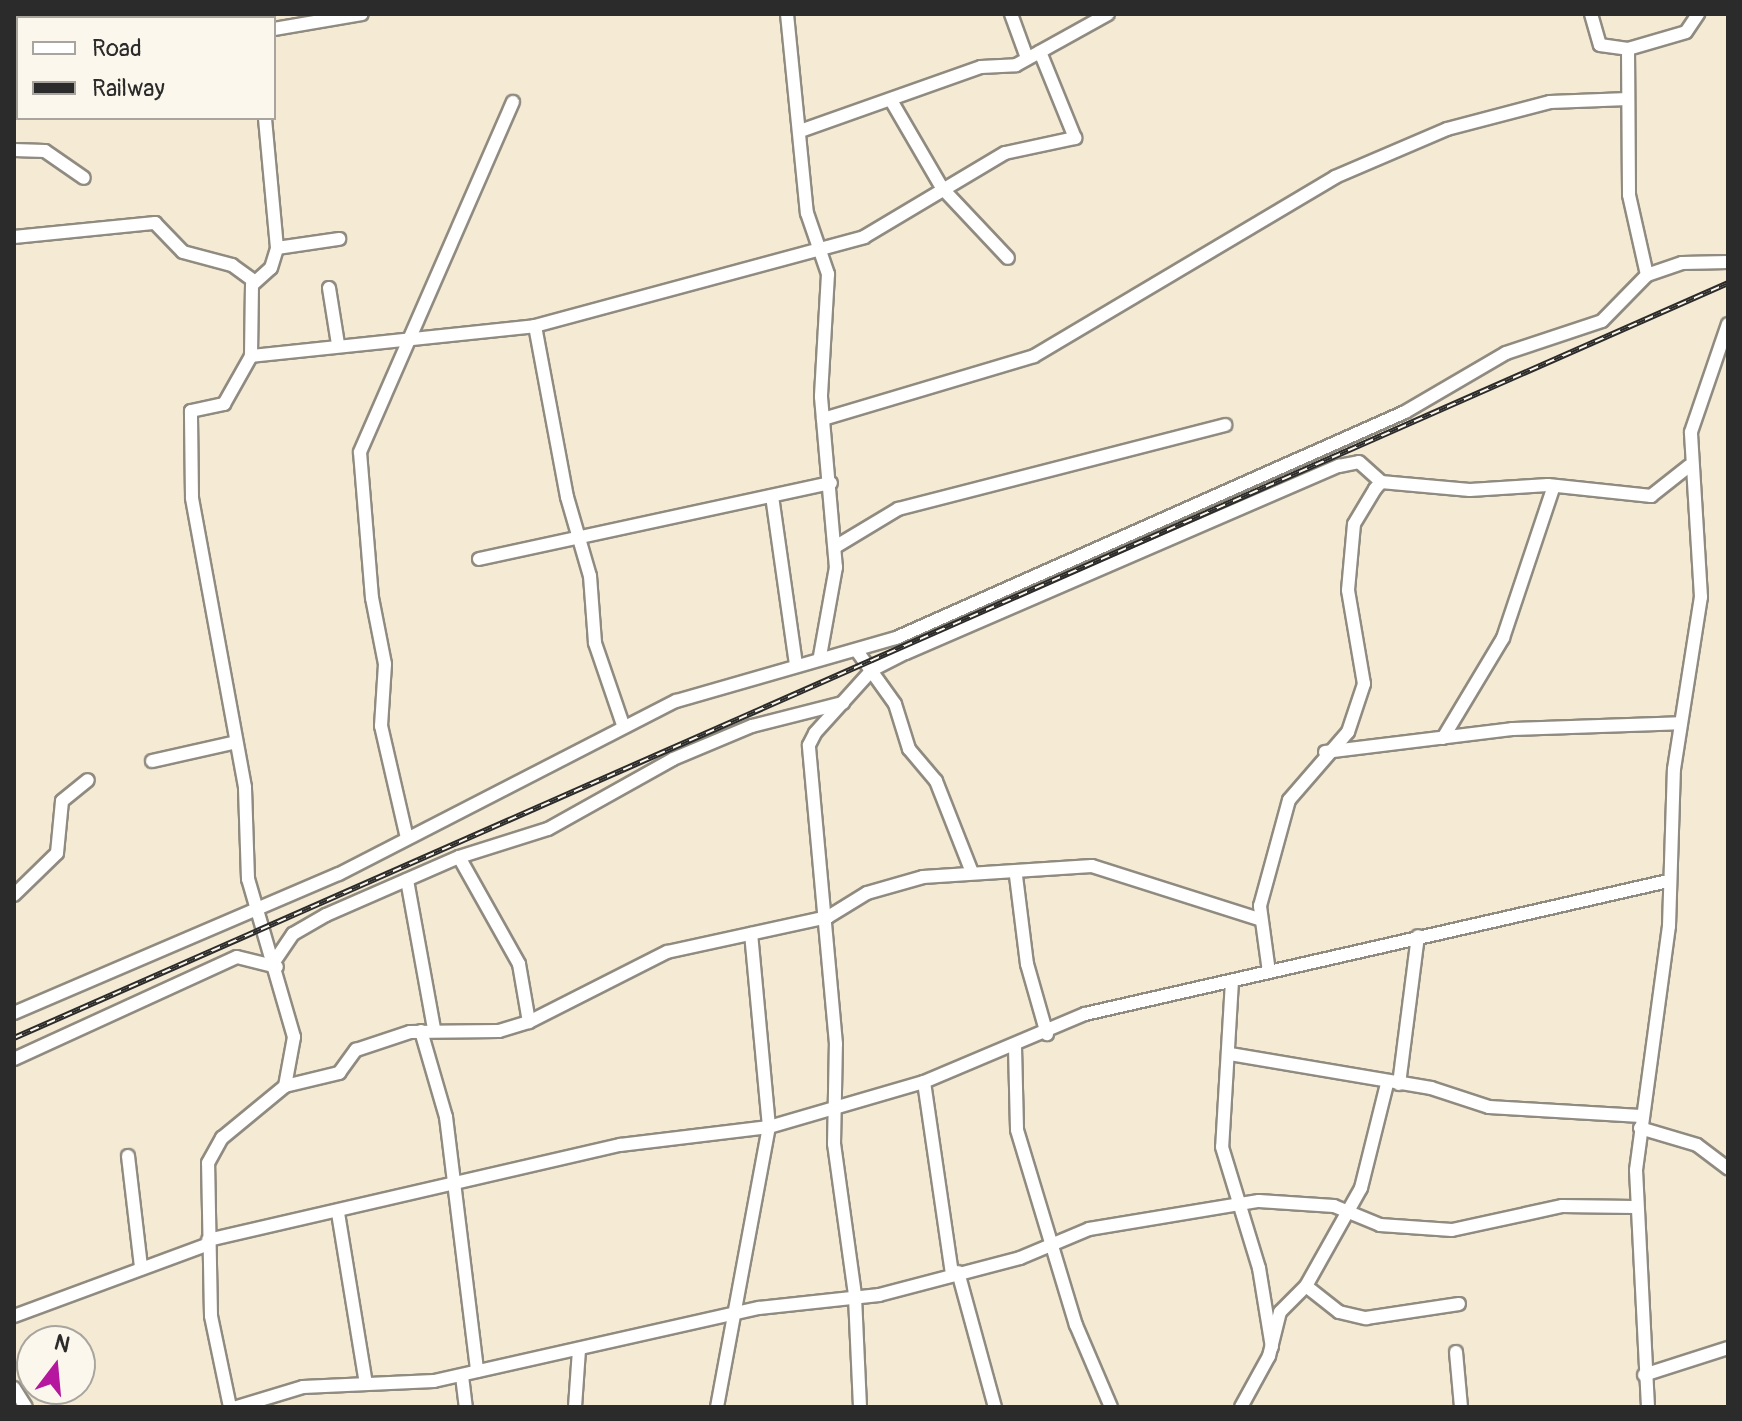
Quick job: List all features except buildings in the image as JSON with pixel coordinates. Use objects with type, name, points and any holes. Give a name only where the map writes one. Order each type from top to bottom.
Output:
[{"type":"street","points":[[276,29],[362,14]]},
{"type":"street","points":[[787,14],[803,130],[807,213],[828,274],[823,419],[835,547],[820,656]]},
{"type":"street","points":[[1011,14],[1027,58]]},
{"type":"street","points":[[803,130],[892,102],[981,67],[1027,58],[1108,14]]},
{"type":"street","points":[[1591,14],[1600,45],[1628,49],[1686,32],[1698,14]]},
{"type":"street","points":[[1628,49],[1629,195],[1647,275]]},
{"type":"street","points":[[251,356],[411,335],[535,326],[864,237],[1005,153],[1075,138],[1040,52]]},
{"type":"street","points":[[823,419],[1034,356],[1335,177],[1447,129],[1550,102],[1628,99]]},
{"type":"street","points":[[406,834],[381,726],[385,664],[358,471],[411,335],[513,102]]},
{"type":"street","points":[[892,102],[942,188],[1008,258]]},
{"type":"street","points":[[254,281],[271,268],[277,248],[265,120]]},
{"type":"street","points":[[14,150],[45,151],[84,178]]},
{"type":"street","points":[[14,237],[155,223],[183,252],[232,265],[254,281]]},
{"type":"street","points":[[277,248],[339,239]]},
{"type":"street","points":[[14,1013],[339,874],[406,834],[623,725],[820,656],[857,651],[1405,412],[1506,353],[1588,329],[1612,314],[1647,275],[1682,263],[1728,262]]},
{"type":"street","points":[[254,281],[251,356],[224,404],[191,411],[189,422],[202,570],[236,742],[256,907],[276,964],[294,1037],[285,1086]]},
{"type":"street","points":[[329,288],[338,344]]},
{"type":"street","points":[[1648,1407],[1634,1207],[1641,1122],[1668,940],[1668,881],[1681,723],[1701,597],[1689,466],[1697,408],[1728,324]]},
{"type":"street","points":[[535,326],[580,539],[595,643],[623,725]]},
{"type":"street","points":[[835,547],[898,509],[1225,425]]},
{"type":"street","points":[[860,1407],[855,1295],[833,1111],[828,917],[809,745],[872,670],[1339,466],[1359,462],[1381,482],[1470,490],[1554,486],[1651,496],[1689,466]]},
{"type":"street","points":[[1269,972],[1259,919],[1289,800],[1325,752],[1348,732],[1364,684],[1349,619],[1352,534],[1381,482]]},
{"type":"street","points":[[479,559],[831,483]]},
{"type":"street","points":[[1443,738],[1503,638],[1554,486]]},
{"type":"street","points":[[772,496],[796,664]]},
{"type":"street","points":[[857,651],[895,704],[909,749],[936,781],[971,870]]},
{"type":"street","points":[[276,964],[302,928],[459,857],[548,829],[673,759],[752,726],[847,702]]},
{"type":"street","points":[[1325,752],[1443,738],[1681,723]]},
{"type":"street","points":[[152,761],[236,742]]},
{"type":"street","points":[[14,895],[57,853],[62,801],[88,780]]},
{"type":"street","points":[[459,857],[519,964],[529,1022]]},
{"type":"street","points":[[230,1407],[216,1356],[207,1242],[214,1149],[285,1086],[339,1073],[361,1047],[428,1030],[487,1032],[529,1022],[667,952],[828,917],[867,893],[971,870],[1016,876],[1092,866],[1259,919]]},
{"type":"street","points":[[1016,876],[1027,964],[1047,1034]]},
{"type":"street","points":[[407,880],[454,1182],[477,1371]]},
{"type":"street","points":[[14,1316],[95,1291],[141,1266],[207,1242],[620,1145],[769,1127],[833,1111],[924,1082],[1047,1034],[1085,1014],[1668,881]]},
{"type":"street","points":[[717,1407],[769,1127],[751,934]]},
{"type":"street","points":[[1241,1407],[1272,1347],[1280,1312],[1306,1286],[1350,1210],[1393,1084],[1418,936]]},
{"type":"street","points":[[14,1059],[237,957],[276,964]]},
{"type":"street","points":[[1232,981],[1222,1147],[1239,1204],[1272,1347]]},
{"type":"street","points":[[1015,1047],[1017,1130],[1050,1246],[1111,1407]]},
{"type":"street","points":[[1230,1054],[1393,1084],[1489,1107],[1641,1122],[1697,1145],[1728,1168]]},
{"type":"street","points":[[924,1082],[955,1273],[995,1407]]},
{"type":"street","points":[[128,1156],[141,1266]]},
{"type":"street","points":[[237,1407],[303,1387],[462,1376],[735,1315],[855,1295],[955,1273],[1050,1246],[1089,1229],[1239,1204],[1350,1210],[1380,1225],[1452,1230],[1562,1206],[1634,1207]]},
{"type":"street","points":[[338,1213],[366,1384]]},
{"type":"street","points":[[1306,1286],[1339,1312],[1366,1318],[1459,1304]]},
{"type":"street","points":[[1644,1375],[1728,1348]]},
{"type":"street","points":[[575,1407],[579,1350]]},
{"type":"street","points":[[1456,1352],[1461,1407]]},
{"type":"street","points":[[462,1376],[466,1407]]},
{"type":"street","points":[[14,1388],[26,1407]]},
{"type":"railway","points":[[14,1038],[1728,283]]}]
